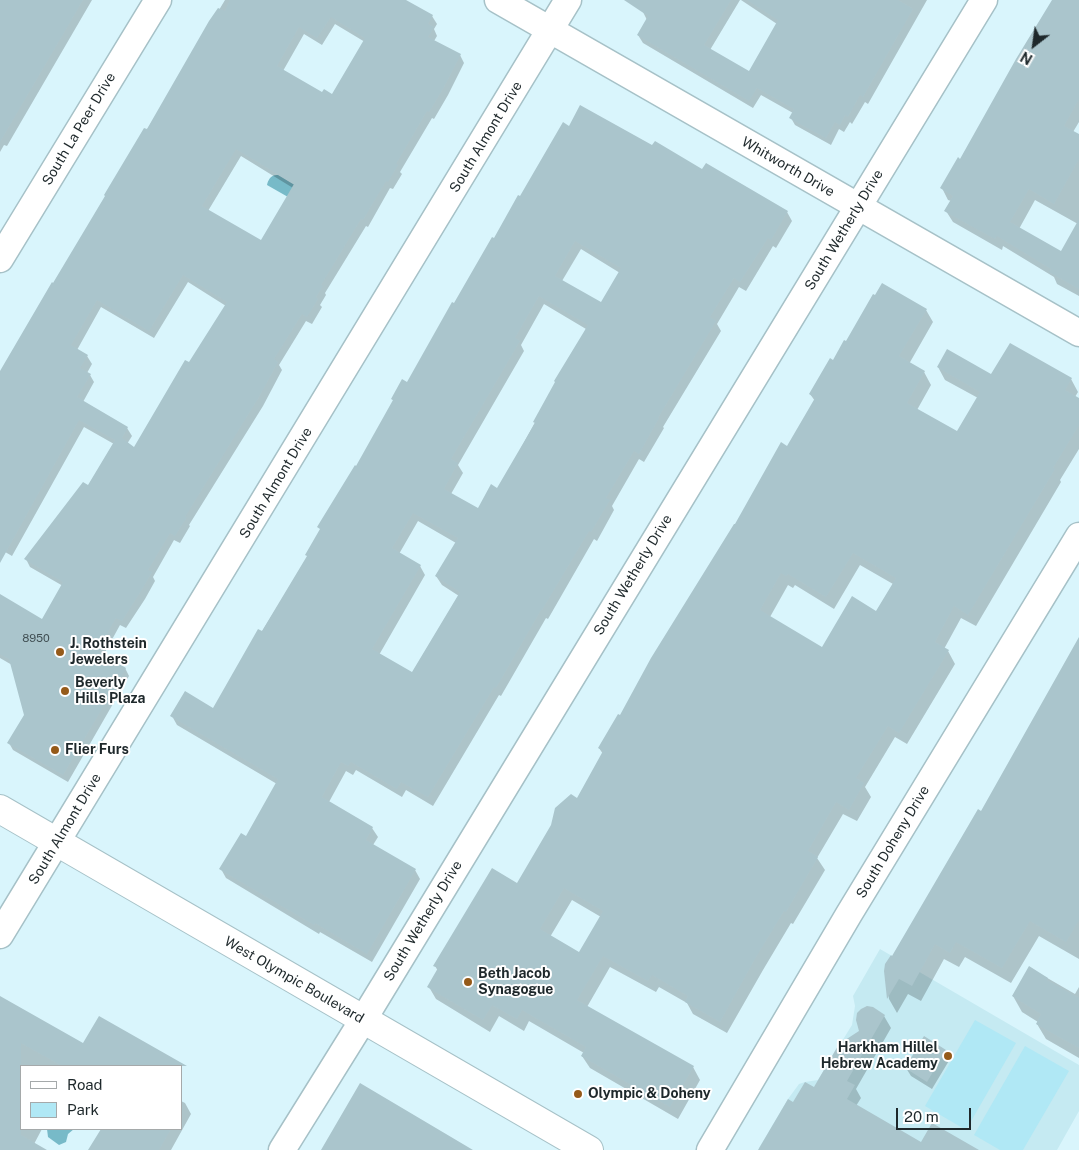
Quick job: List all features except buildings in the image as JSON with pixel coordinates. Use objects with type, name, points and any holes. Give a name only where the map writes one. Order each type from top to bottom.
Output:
[{"type":"main road","name":"West Olympic Boulevard","points":[[0,809],[589,1150]]},
{"type":"street","name":"South La Peer Drive","points":[[0,259],[158,0]]},
{"type":"street","name":"Whitworth Drive","points":[[498,0],[1079,333]]},
{"type":"street","name":"South Almont Drive","points":[[0,935],[568,0]]},
{"type":"street","name":"South Wetherly Drive","points":[[282,1150],[984,0]]},
{"type":"street","name":"South Doheny Drive","points":[[710,1150],[849,914],[1079,536]]},
{"type":"shaded area","points":[[278,175],[298,187],[295,201],[267,185],[272,176]]},
{"type":"shaded area","name":"Harkham Hillel Hebrew Academy","points":[[880,949],[1079,1065],[1079,1111],[1057,1150],[762,1150],[759,1148],[799,1084],[818,1080],[852,1025],[855,1006],[853,996]]},
{"type":"shaded area","points":[[47,1130],[73,1130],[68,1134],[66,1142],[59,1145],[48,1137]]},
{"type":"green space","points":[[975,1020],[1016,1043],[966,1130],[925,1106]]},
{"type":"green space","points":[[1025,1046],[1069,1071],[1023,1150],[1000,1150],[974,1135]]},
{"type":"place","name":"J. Rothstein Jewelers","points":[[60,652]]},
{"type":"place","name":"Beverly Hills Plaza","points":[[65,691]]},
{"type":"place","name":"Flier Furs","points":[[55,750]]},
{"type":"place","name":"Beth Jacob Synagogue","points":[[468,982]]},
{"type":"place","name":"Harkham Hillel Hebrew Academy","points":[[948,1056]]},
{"type":"place","name":"Olympic & Doheny","points":[[578,1094]]}]
